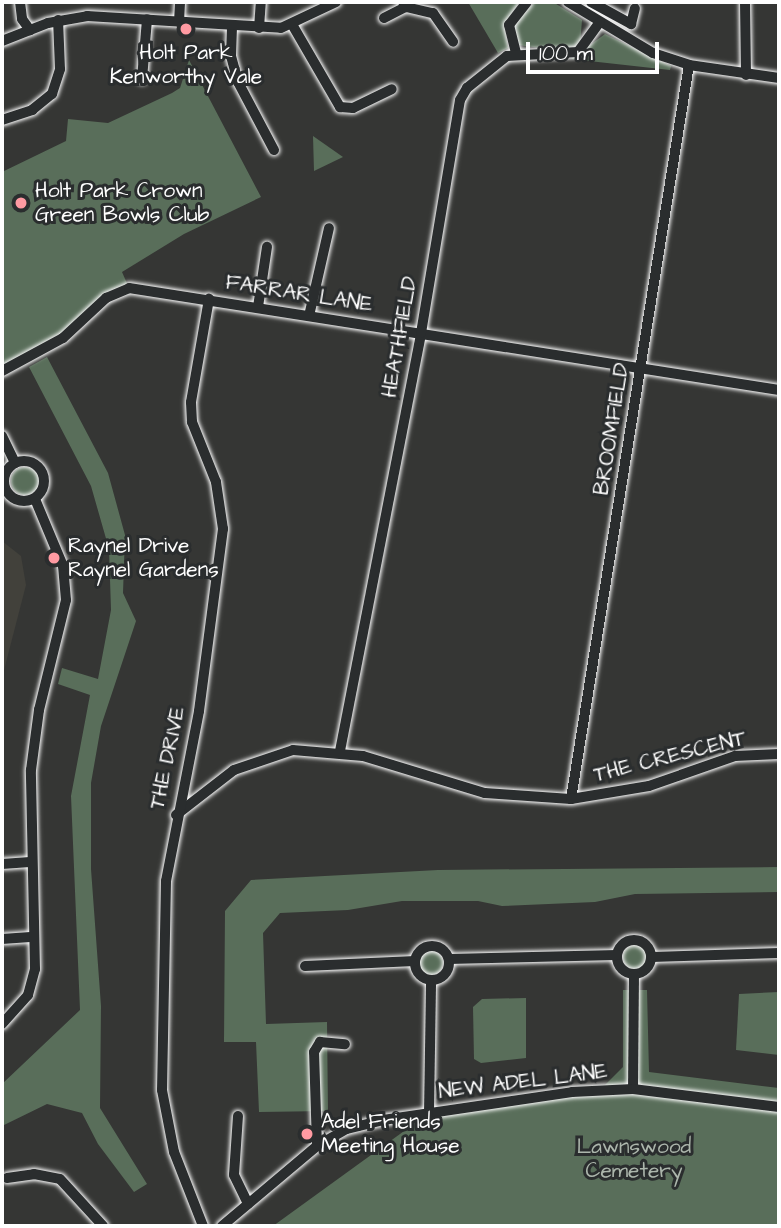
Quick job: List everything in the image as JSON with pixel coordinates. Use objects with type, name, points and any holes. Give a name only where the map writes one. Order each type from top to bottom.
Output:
[{"type":"street","points":[[20,2],[22,19],[30,30]]},
{"type":"street","points":[[98,16],[99,2]]},
{"type":"street","points":[[179,22],[180,2]]},
{"type":"street","points":[[259,29],[261,2]]},
{"type":"street","points":[[2,41],[58,20],[98,16],[259,29],[293,26],[336,2]]},
{"type":"street","points":[[527,2],[509,24],[516,53],[578,52],[600,22]]},
{"type":"street","points":[[568,2],[653,53],[689,65],[779,78]]},
{"type":"street","points":[[591,2],[631,24],[635,8]]},
{"type":"street","points":[[745,2],[746,75]]},
{"type":"street","points":[[384,19],[404,4],[433,13],[453,42]]},
{"type":"street","points":[[142,79],[147,19]]},
{"type":"street","points":[[2,120],[32,110],[52,94],[60,69],[58,20]]},
{"type":"street","points":[[293,26],[340,107],[353,108],[392,89]]},
{"type":"street","points":[[232,27],[231,56],[238,82],[274,150]]},
{"type":"street","name":"HEATHFIELD","points":[[340,751],[421,333],[460,100],[467,88],[516,53]]},
{"type":"street","name":"BROOMFIELD","points":[[571,799],[689,65]]},
{"type":"street","points":[[309,316],[329,228]]},
{"type":"street","points":[[258,307],[267,247]]},
{"type":"street","name":"FARRAR LANE","points":[[2,371],[63,338],[106,298],[129,288],[779,390]]},
{"type":"street","name":"THE DRIVE","points":[[203,1226],[174,1152],[162,1090],[166,881],[176,816],[199,710],[223,529],[221,503],[192,422],[191,402],[209,299]]},
{"type":"street","points":[[2,436],[15,463]]},
{"type":"street","points":[[29,462],[40,469],[43,488],[34,499],[16,499],[4,491],[4,478],[15,463],[29,462]]},
{"type":"street","points":[[2,1024],[28,995],[35,969],[30,862],[34,743],[66,600],[63,566],[34,499]]},
{"type":"street","name":"THE CRESCENT","points":[[176,816],[203,792],[257,759],[293,750],[340,751],[485,793],[571,799],[649,786],[735,756],[779,754]]},
{"type":"street","points":[[185,775],[203,792]]},
{"type":"street","points":[[2,864],[30,862]]},
{"type":"street","points":[[2,939],[34,937]]},
{"type":"street","points":[[638,940],[648,946],[652,957],[648,968],[634,974],[619,965],[617,955],[623,944],[638,940]]},
{"type":"street","points":[[449,959],[443,976],[431,980],[419,973],[415,961],[422,949],[434,946],[449,959],[617,955]]},
{"type":"street","points":[[652,957],[779,953]]},
{"type":"street","points":[[305,966],[415,961]]},
{"type":"street","points":[[633,1089],[634,974]]},
{"type":"street","points":[[429,1113],[431,980]]},
{"type":"street","points":[[317,1146],[314,1052],[320,1042],[345,1044]]},
{"type":"street","name":"NEW ADEL LANE","points":[[222,1226],[317,1146],[347,1129],[429,1113],[572,1092],[633,1089],[779,1107]]},
{"type":"street","points":[[238,1116],[234,1175],[248,1204]]},
{"type":"street","points":[[7,1178],[34,1174],[60,1179],[103,1226]]},
{"type":"shaded area","points":[[2,541],[21,556],[26,585],[2,678]]},
{"type":"green space","points":[[468,2],[519,2],[504,25],[508,48],[498,53]]},
{"type":"green space","points":[[535,2],[553,2],[582,20],[580,45],[563,51],[518,45],[514,24]]},
{"type":"green space","points":[[605,34],[671,66],[670,70],[571,59]]},
{"type":"green space","points":[[189,60],[261,197],[184,234],[122,272],[129,288],[106,298],[87,318],[2,371],[2,172],[66,141],[68,119],[108,123],[172,93],[180,88]]},
{"type":"green space","points":[[313,136],[343,157],[314,171]]},
{"type":"green space","points":[[47,357],[108,473],[125,535],[123,593],[136,621],[101,726],[91,783],[91,869],[101,1006],[100,1108],[147,1184],[134,1192],[98,1144],[82,1113],[47,1104],[2,1126],[2,1084],[80,1010],[71,796],[90,695],[58,684],[62,668],[98,679],[111,610],[109,549],[91,486],[29,367]]},
{"type":"green space","points":[[25,467],[35,471],[39,481],[35,491],[25,495],[15,491],[11,481],[15,471]]},
{"type":"green space","points":[[779,867],[779,892],[635,894],[595,902],[502,906],[478,901],[402,901],[348,910],[280,913],[263,933],[266,1024],[327,1022],[328,1111],[259,1112],[256,1042],[224,1042],[225,911],[251,880],[438,870]]},
{"type":"green space","points":[[635,945],[646,952],[647,957],[640,968],[635,969],[624,962],[623,957],[630,946]]},
{"type":"green space","points":[[431,951],[442,958],[443,963],[436,974],[431,975],[420,968],[419,963],[426,952]]},
{"type":"green space","name":"Lawnswood Cemetery","points":[[623,990],[647,990],[649,1072],[779,1088],[779,1226],[273,1226],[429,1113],[599,1091],[623,1067]]},
{"type":"green space","points":[[779,992],[779,1055],[736,1050],[739,994]]},
{"type":"green space","points":[[526,998],[526,1058],[481,1063],[474,1059],[473,1007],[482,999]]},
{"type":"place","name":"Holt Park Kenworthy Vale","points":[[186,29]]},
{"type":"place","name":"Holt Park Crown Green Bowls Club","points":[[21,203]]},
{"type":"place","name":"Raynel Drive Raynel Gardens","points":[[54,558]]},
{"type":"place","name":"Adel Friends Meeting House","points":[[307,1134]]}]
